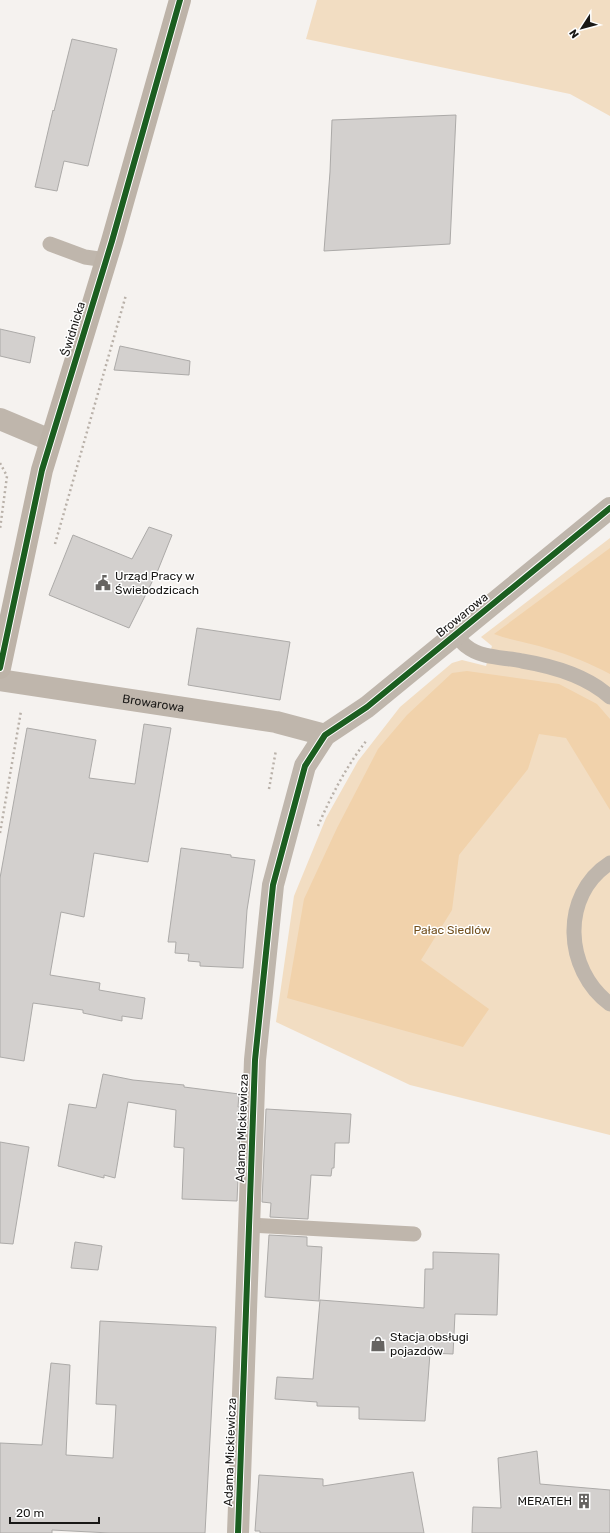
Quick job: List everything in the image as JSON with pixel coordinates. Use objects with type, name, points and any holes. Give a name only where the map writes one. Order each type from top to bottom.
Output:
[{"type":"street","name":"Świdnicka","points":[[0,668],[37,488],[50,440],[106,260],[180,0]]},
{"type":"street","points":[[0,419],[50,440]]},
{"type":"street","name":"Browarowa","points":[[0,680],[276,722],[325,735],[367,707],[610,508]]},
{"type":"street","name":"Adama Mickiewicza","points":[[238,1533],[255,1060],[273,885],[305,766],[325,735]]},
{"type":"lane","points":[[50,244],[85,257],[106,260]]},
{"type":"lane","points":[[456,634],[466,646],[478,652],[489,656],[523,661],[565,672],[597,687],[610,697]]},
{"type":"lane","points":[[610,863],[603,868],[587,887],[579,901],[574,921],[574,938],[578,959],[587,980],[602,998],[610,1004]]},
{"type":"lane","points":[[249,1225],[414,1234]]},
{"type":"path","points":[[55,547],[127,289]]},
{"type":"path","points":[[0,463],[7,476],[0,530]]},
{"type":"path","points":[[0,833],[22,708]]},
{"type":"path","points":[[317,830],[329,802],[359,750],[370,738]]},
{"type":"path","points":[[269,793],[276,746]]},
{"type":"green space","points":[[317,0],[610,0],[610,116],[570,94],[306,39]]},
{"type":"green space","name":"Pałac Siedlów","points":[[610,538],[610,1135],[410,1085],[276,1022],[294,896],[326,818],[358,761],[400,707],[452,663],[462,660],[486,666],[492,646],[481,637]]},
{"type":"shaded area","points":[[610,548],[610,674],[565,654],[494,634]]},
{"type":"shaded area","points":[[467,671],[559,684],[597,704],[610,719],[610,810],[566,738],[539,734],[528,769],[459,855],[452,910],[421,960],[489,1009],[463,1047],[287,998],[304,899],[337,828],[378,749],[407,715],[452,673]]},
{"type":"building","points":[[72,39],[117,49],[88,166],[64,161],[57,191],[35,187],[53,110],[54,111]]},
{"type":"building","points":[[456,115],[450,244],[324,251],[332,120]]},
{"type":"building","points":[[0,329],[35,337],[30,363],[0,356]]},
{"type":"building","points":[[120,346],[190,361],[189,375],[114,370]]},
{"type":"building","name":"Urząd Pracy w Świebodzicach","points":[[149,527],[172,535],[158,570],[129,628],[49,595],[73,535],[132,559]]},
{"type":"building","points":[[197,628],[290,642],[280,700],[188,685]]},
{"type":"building","points":[[144,724],[171,728],[148,862],[94,853],[84,917],[61,912],[50,975],[100,983],[99,990],[145,998],[142,1019],[122,1016],[122,1021],[83,1013],[83,1010],[33,1003],[24,1061],[0,1057],[0,878],[27,728],[96,740],[89,778],[135,784]]},
{"type":"building","points":[[181,848],[255,860],[247,910],[243,968],[200,966],[200,962],[188,961],[189,954],[175,953],[176,942],[168,942]]},
{"type":"building","points":[[103,1074],[133,1080],[184,1085],[184,1087],[239,1094],[238,1107],[241,1107],[237,1201],[182,1199],[184,1148],[174,1147],[176,1110],[128,1102],[115,1178],[104,1175],[104,1178],[58,1166],[69,1104],[96,1108]]},
{"type":"building","points":[[266,1109],[351,1114],[349,1143],[335,1143],[334,1168],[332,1168],[331,1176],[311,1175],[308,1219],[270,1217],[271,1203],[262,1202]]},
{"type":"building","points":[[0,1142],[29,1147],[13,1244],[0,1243]]},
{"type":"building","points":[[269,1235],[307,1237],[307,1246],[322,1247],[319,1301],[265,1297]]},
{"type":"building","points":[[75,1242],[102,1246],[98,1270],[71,1268]]},
{"type":"building","points":[[433,1252],[499,1254],[497,1315],[455,1314],[453,1354],[430,1353],[425,1421],[359,1419],[359,1407],[317,1406],[317,1402],[275,1399],[277,1377],[313,1379],[320,1300],[424,1308],[425,1269],[433,1269]]},
{"type":"building","points":[[100,1321],[216,1327],[205,1533],[110,1533],[52,1530],[52,1533],[0,1533],[0,1443],[42,1445],[51,1363],[70,1365],[66,1455],[113,1458],[116,1405],[96,1404]]},
{"type":"building","points":[[537,1451],[540,1484],[610,1490],[610,1533],[472,1533],[473,1507],[501,1508],[498,1458]]},
{"type":"building","points":[[413,1472],[424,1533],[260,1533],[260,1531],[255,1531],[259,1475],[323,1479],[323,1486]]},
{"type":"cycle path","points":[[0,668],[42,470],[112,241],[180,0]]},
{"type":"cycle path","points":[[238,1533],[255,1060],[273,885],[305,766],[325,735],[367,707],[610,508]]},
{"type":"place","name":"Urząd Pracy w Świebodzicach","points":[[103,583]]},
{"type":"place","name":"Stacja obsługi pojazdów","points":[[378,1344]]},
{"type":"place","name":"MERATEH","points":[[584,1501]]}]
